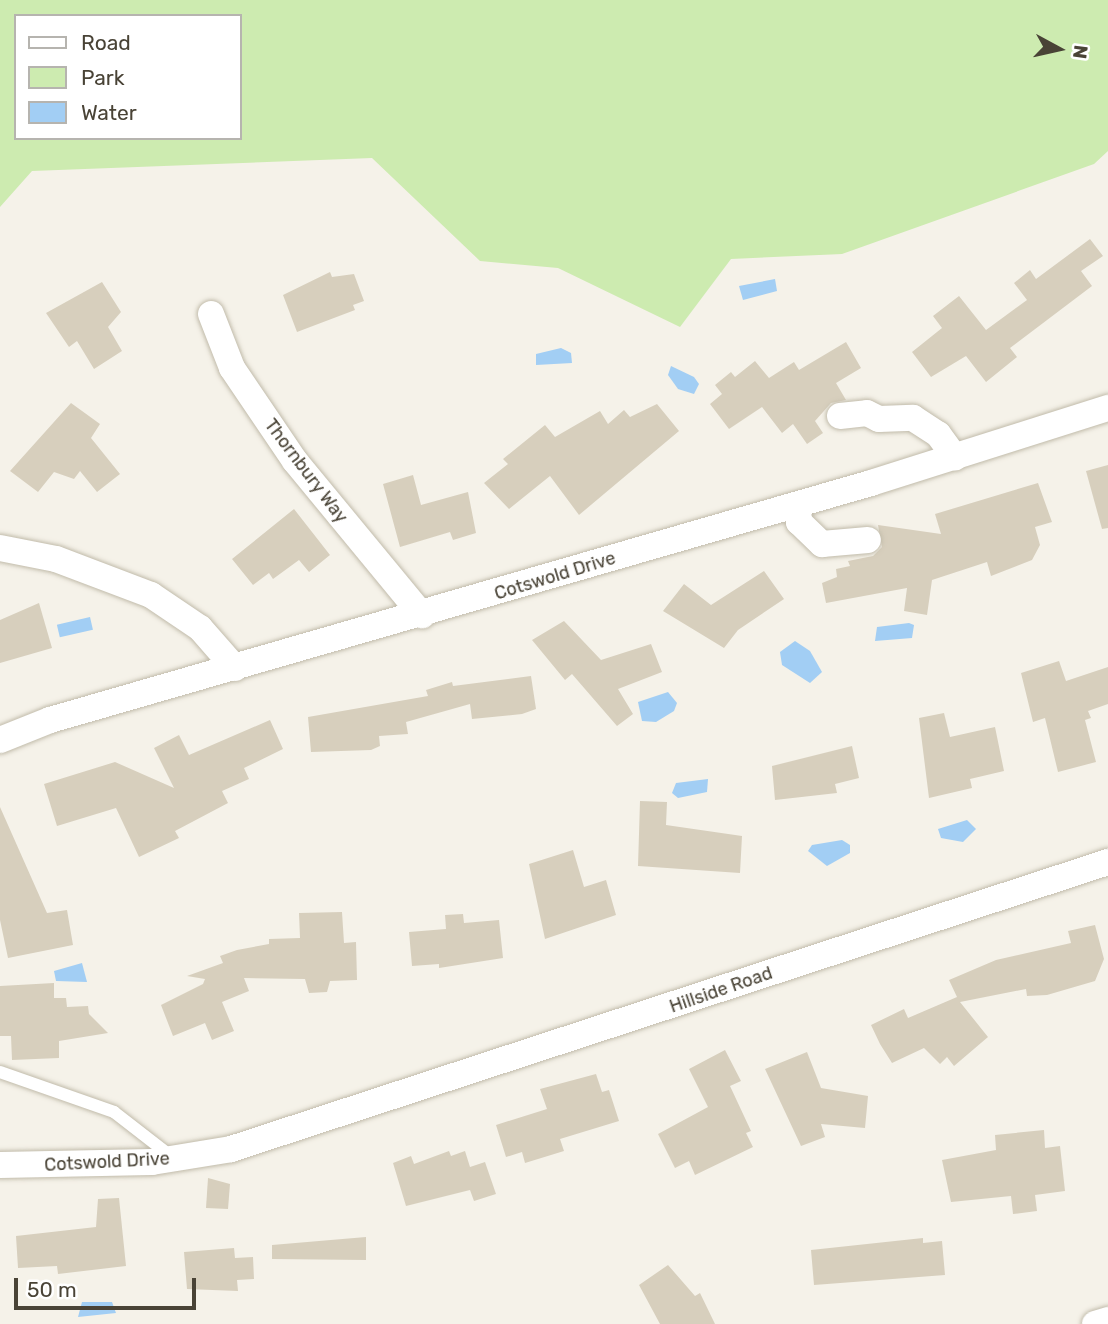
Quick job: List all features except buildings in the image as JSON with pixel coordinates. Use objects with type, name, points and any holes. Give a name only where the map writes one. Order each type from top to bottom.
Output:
[{"type":"street","name":"Thornbury Way","points":[[211,314],[232,368],[295,461],[422,615]]},
{"type":"street","name":"Cotswold Drive","points":[[0,740],[50,720],[798,505],[1108,408]]},
{"type":"street","points":[[840,416],[867,413],[879,419],[913,418],[938,434],[955,457]]},
{"type":"street","points":[[798,505],[799,522],[822,544],[868,540]]},
{"type":"street","points":[[0,548],[56,559],[151,595],[200,628],[235,668]]},
{"type":"street","name":"Hillside Road","points":[[334,1118],[1108,862]]},
{"type":"street","name":"Cotswold Drive","points":[[0,1165],[174,1160],[231,1149],[334,1118]]},
{"type":"street","points":[[1095,1324],[1108,1320]]},
{"type":"lane","points":[[0,1072],[114,1112],[174,1160]]},
{"type":"green space","points":[[0,0],[1108,0],[1108,151],[1094,164],[842,254],[731,259],[680,327],[558,268],[480,261],[372,158],[32,171],[0,207]]},
{"type":"water","points":[[775,279],[777,291],[743,300],[739,286]]},
{"type":"water","points":[[561,348],[571,353],[572,363],[536,365],[536,354]]},
{"type":"water","points":[[671,366],[694,377],[699,384],[694,394],[678,389],[668,375]]},
{"type":"water","points":[[90,617],[93,630],[60,637],[57,625]]},
{"type":"water","points":[[909,623],[914,625],[912,638],[875,641],[877,627]]},
{"type":"water","points":[[795,641],[810,651],[822,672],[810,683],[782,665],[780,652]]},
{"type":"water","points":[[668,692],[677,703],[674,711],[656,722],[642,721],[638,702]]},
{"type":"water","points":[[708,779],[707,792],[678,798],[672,793],[676,783]]},
{"type":"water","points":[[967,820],[976,829],[963,842],[941,838],[938,829]]},
{"type":"water","points":[[842,840],[850,845],[850,853],[827,866],[808,851],[812,845]]},
{"type":"water","points":[[82,963],[87,982],[56,981],[54,971]]},
{"type":"water","points":[[82,1302],[112,1302],[116,1313],[78,1317]]}]
